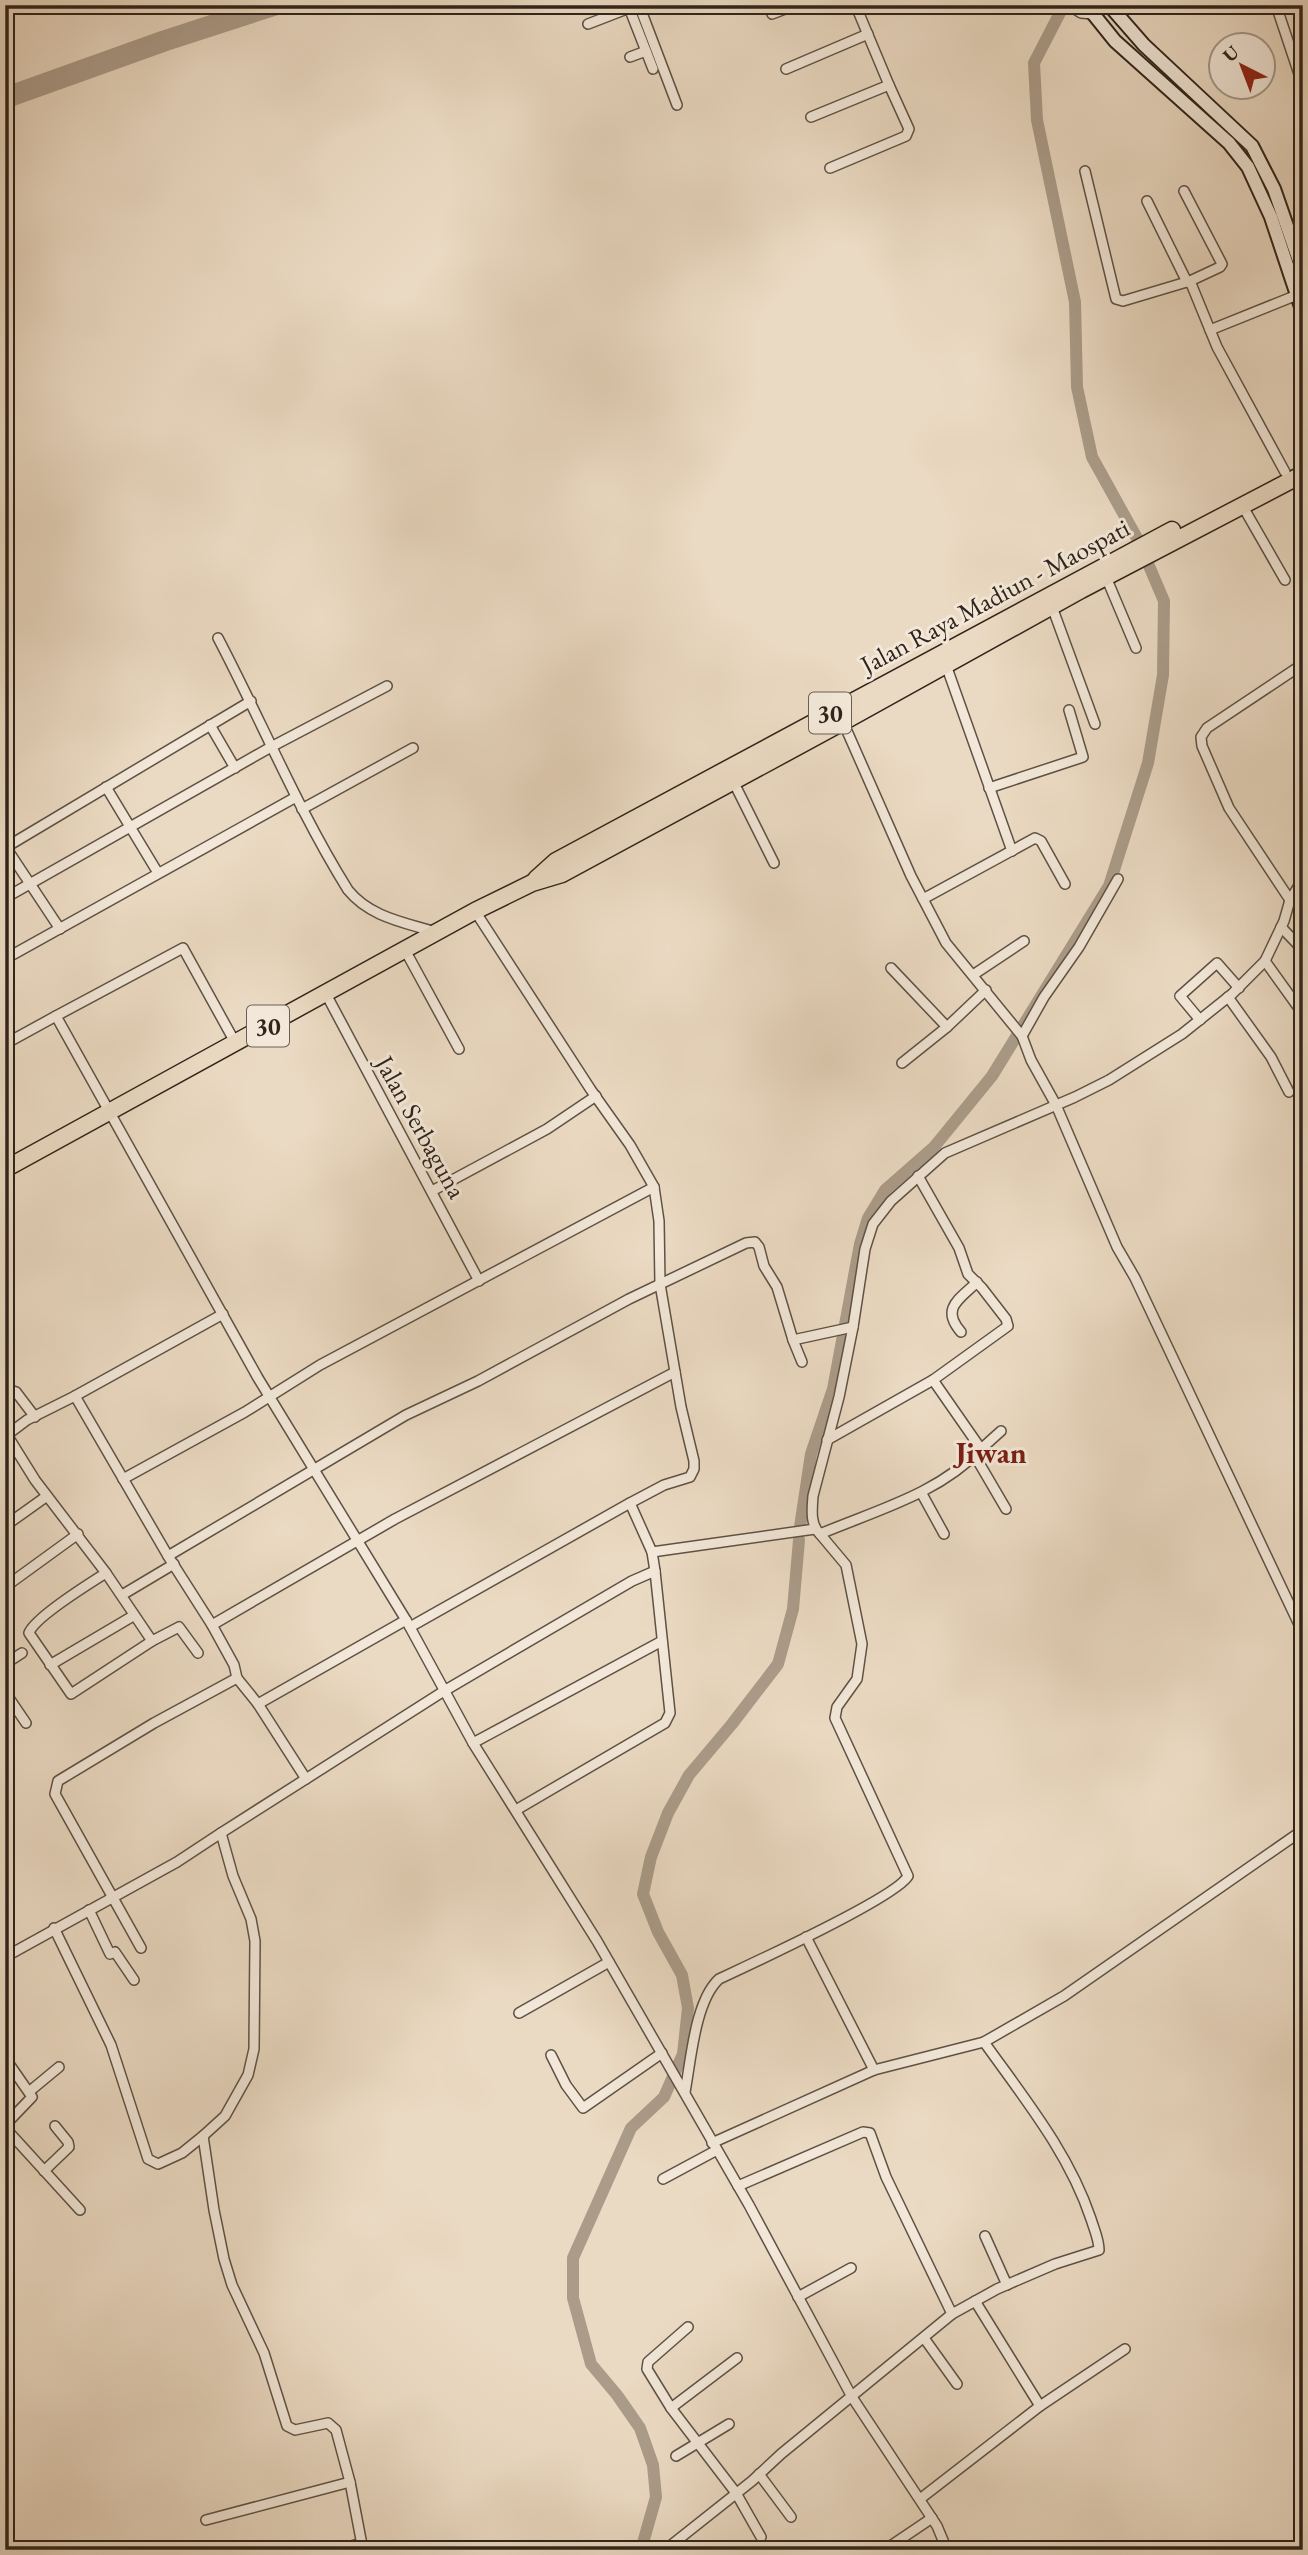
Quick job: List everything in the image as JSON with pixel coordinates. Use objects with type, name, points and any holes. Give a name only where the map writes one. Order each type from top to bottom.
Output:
[{"type":"highway","name":"Jalan Raya Madiun - Maospati","points":[[669,808],[1147,549],[1303,461]]},
{"type":"highway","name":"Jalan Raya Madiun - Maospati","points":[[5,1169],[475,911],[532,883],[556,861],[733,781],[946,665],[1050,601],[1105,577],[1147,549],[1303,474]]},
{"type":"main road","points":[[1109,5],[1144,45],[1231,124],[1260,158],[1274,189],[1303,272]]},
{"type":"main road","points":[[1089,8],[1124,50],[1229,143],[1248,167],[1271,217],[1303,313]]},
{"type":"main road","points":[[1183,103],[1194,90]]},
{"type":"street","points":[[772,14],[796,5]]},
{"type":"street","points":[[830,168],[906,136],[909,129],[856,8],[876,5]]},
{"type":"street","points":[[1276,5],[1303,86]]},
{"type":"street","points":[[588,24],[634,6]]},
{"type":"street","points":[[634,6],[653,69]]},
{"type":"street","points":[[634,6],[677,105]]},
{"type":"street","points":[[1071,7],[1089,8]]},
{"type":"street","points":[[786,69],[868,34]]},
{"type":"street","points":[[630,57],[646,51]]},
{"type":"street","points":[[811,117],[889,85]]},
{"type":"street","points":[[1085,171],[1116,299],[1123,301],[1189,282],[1222,264],[1184,191]]},
{"type":"street","points":[[1147,201],[1189,282],[1210,330],[1285,472]]},
{"type":"street","points":[[1210,330],[1297,295]]},
{"type":"street","points":[[1242,505],[1285,580]]},
{"type":"street","points":[[1105,577],[1136,649]]},
{"type":"street","points":[[1050,601],[1095,724]]},
{"type":"street","points":[[218,638],[302,809],[338,873],[358,902],[375,913],[436,933]]},
{"type":"street","points":[[1290,900],[1229,808],[1202,746],[1201,737],[1207,728],[1303,664]]},
{"type":"street","points":[[946,665],[1012,851]]},
{"type":"street","points":[[5,898],[271,747],[387,686]]},
{"type":"street","points":[[60,929],[9,852],[8,846],[251,701]]},
{"type":"street","points":[[989,788],[1083,757],[1069,710]]},
{"type":"street","points":[[843,723],[923,899],[946,943],[1021,1035],[1031,1060],[1056,1105],[1118,1247],[1303,1633]]},
{"type":"street","points":[[210,725],[236,768]]},
{"type":"street","points":[[302,809],[413,748]]},
{"type":"street","points":[[733,781],[774,863]]},
{"type":"street","points":[[106,787],[158,873]]},
{"type":"street","points":[[5,958],[296,797]]},
{"type":"street","points":[[923,899],[1035,838],[1039,839],[1065,884]]},
{"type":"street","points":[[1021,1035],[1079,947],[1118,879]]},
{"type":"street","points":[[685,2092],[694,2041],[706,1993],[711,1986],[719,1979],[806,1937],[899,1886],[908,1875],[835,1718],[837,1707],[857,1679],[862,1644],[846,1565],[818,1532],[811,1513],[839,1397],[865,1249],[873,1224],[891,1201],[938,1158],[953,1148],[1109,1080],[1164,1047],[1200,1020],[1239,988],[1265,961],[1290,900],[1303,879]]},
{"type":"street","points":[[258,1704],[664,1485],[690,1477],[694,1469],[660,1284],[659,1221],[654,1188],[631,1145],[475,911]]},
{"type":"street","points":[[1281,927],[1303,950]]},
{"type":"street","points":[[973,975],[1024,941]]},
{"type":"street","points":[[5,1044],[184,948],[236,1044]]},
{"type":"street","points":[[405,950],[459,1049]]},
{"type":"street","points":[[1265,961],[1303,1014]]},
{"type":"street","points":[[1200,1020],[1180,996],[1210,968],[1217,963],[1239,988]]},
{"type":"street","points":[[891,968],[947,1027]]},
{"type":"street","points":[[902,1063],[947,1027],[986,990]]},
{"type":"street","name":"Jalan Serbaguna","points":[[326,993],[479,1281]]},
{"type":"street","points":[[1228,997],[1271,1057],[1289,1092]]},
{"type":"street","points":[[56,1016],[270,1395],[408,1624],[473,1743],[610,1962],[640,2019],[738,2186],[852,2397],[932,2518],[947,2550]]},
{"type":"street","points":[[432,1191],[547,1129],[596,1096]]},
{"type":"street","points":[[827,1440],[933,1380],[1008,1326],[1006,1319],[968,1274],[959,1248],[918,1176]]},
{"type":"street","points":[[123,1479],[449,1294],[479,1281],[654,1188]]},
{"type":"street","points":[[122,1595],[171,1560],[314,1469],[406,1415],[478,1381],[560,1334],[746,1243],[755,1242],[759,1247],[764,1266],[777,1287],[802,1362]]},
{"type":"street","points":[[961,1332],[953,1323],[951,1310],[977,1282]]},
{"type":"street","points":[[152,1641],[78,1534],[47,1496],[6,1433],[223,1314]]},
{"type":"street","points":[[793,1340],[852,1328]]},
{"type":"street","points":[[212,1625],[537,1443],[675,1372]]},
{"type":"street","points":[[933,1380],[978,1452],[1006,1509]]},
{"type":"street","points":[[5,1393],[10,1390],[16,1392],[35,1417]]},
{"type":"street","points":[[75,1396],[212,1625],[234,1665],[237,1678],[258,1704],[306,1779]]},
{"type":"street","points":[[652,1552],[818,1532],[922,1494],[946,1480],[1001,1431]]},
{"type":"street","points":[[922,1494],[943,1534]]},
{"type":"street","points":[[5,1526],[47,1496]]},
{"type":"street","points":[[516,1810],[665,1723],[670,1713],[652,1552],[630,1503]]},
{"type":"street","points":[[5,1587],[78,1534]]},
{"type":"street","points":[[5,1957],[177,1862],[444,1691],[632,1581],[655,1571]]},
{"type":"street","points":[[106,1573],[29,1629],[29,1633],[71,1694],[179,1626],[198,1653]]},
{"type":"street","points":[[50,1665],[133,1616]]},
{"type":"street","points":[[473,1743],[662,1641]]},
{"type":"street","points":[[5,1664],[22,1653]]},
{"type":"street","points":[[141,1948],[55,1794],[56,1785],[58,1781],[154,1724],[237,1678]]},
{"type":"street","points":[[5,1692],[26,1723]]},
{"type":"street","points":[[663,2179],[715,2146],[874,2070],[984,2042],[1064,1996],[1303,1830]]},
{"type":"street","points":[[54,1928],[114,2052],[148,2159],[151,2163],[158,2164],[181,2153],[225,2116],[248,2075],[254,2049],[255,1941],[251,1919],[233,1875],[221,1833]]},
{"type":"street","points":[[89,1910],[110,1954],[115,1952],[134,1979]]},
{"type":"street","points":[[806,1937],[874,2070]]},
{"type":"street","points":[[519,2014],[610,1962]]},
{"type":"street","points":[[665,2550],[952,2314],[1055,2264],[1099,2250],[1084,2199],[1070,2167],[984,2042]]},
{"type":"street","points":[[551,2055],[566,2085],[583,2108],[664,2057]]},
{"type":"street","points":[[5,2057],[30,2091],[31,2100],[8,2122],[7,2128],[80,2210]]},
{"type":"street","points":[[30,2091],[60,2067]]},
{"type":"street","points":[[44,2171],[68,2147],[68,2142],[55,2126]]},
{"type":"street","points":[[738,2186],[863,2132],[870,2133],[886,2177],[952,2314]]},
{"type":"street","points":[[203,2136],[224,2259],[232,2285],[264,2353],[287,2426],[295,2430],[319,2423],[332,2425],[336,2430],[363,2546],[337,2550]]},
{"type":"street","points":[[985,2236],[1007,2285]]},
{"type":"street","points":[[798,2298],[851,2268]]},
{"type":"street","points":[[975,2301],[1040,2406]]},
{"type":"street","points":[[688,2327],[647,2364],[647,2370],[671,2408],[736,2493],[761,2537]]},
{"type":"street","points":[[924,2338],[957,2385]]},
{"type":"street","points":[[920,2500],[1040,2406],[1125,2349]]},
{"type":"street","points":[[671,2408],[737,2358]]},
{"type":"street","points":[[676,2456],[729,2424]]},
{"type":"street","points":[[759,2474],[792,2517]]},
{"type":"street","points":[[206,2520],[350,2482]]},
{"type":"street","points":[[886,2549],[932,2518]]},
{"type":"waterway","points":[[5,98],[164,41],[275,5]]},
{"type":"waterway","points":[[800,1527],[811,1454],[833,1389],[860,1244],[868,1218],[885,1190],[934,1147],[992,1076],[1109,886],[1148,763],[1163,675],[1164,601],[1138,540],[1092,457],[1077,387],[1075,302],[1037,120],[1034,63],[1064,5]]},
{"type":"waterway","points":[[641,2550],[656,2497],[653,2465],[640,2428],[591,2364],[573,2298],[573,2258],[631,2128],[664,2097],[683,2054],[688,2008],[682,1975],[658,1932],[643,1894],[651,1857],[668,1813],[689,1775],[778,1664],[793,1609],[799,1540]]},
{"type":"district","name":"Jiwan","points":[[991,1452]]}]
